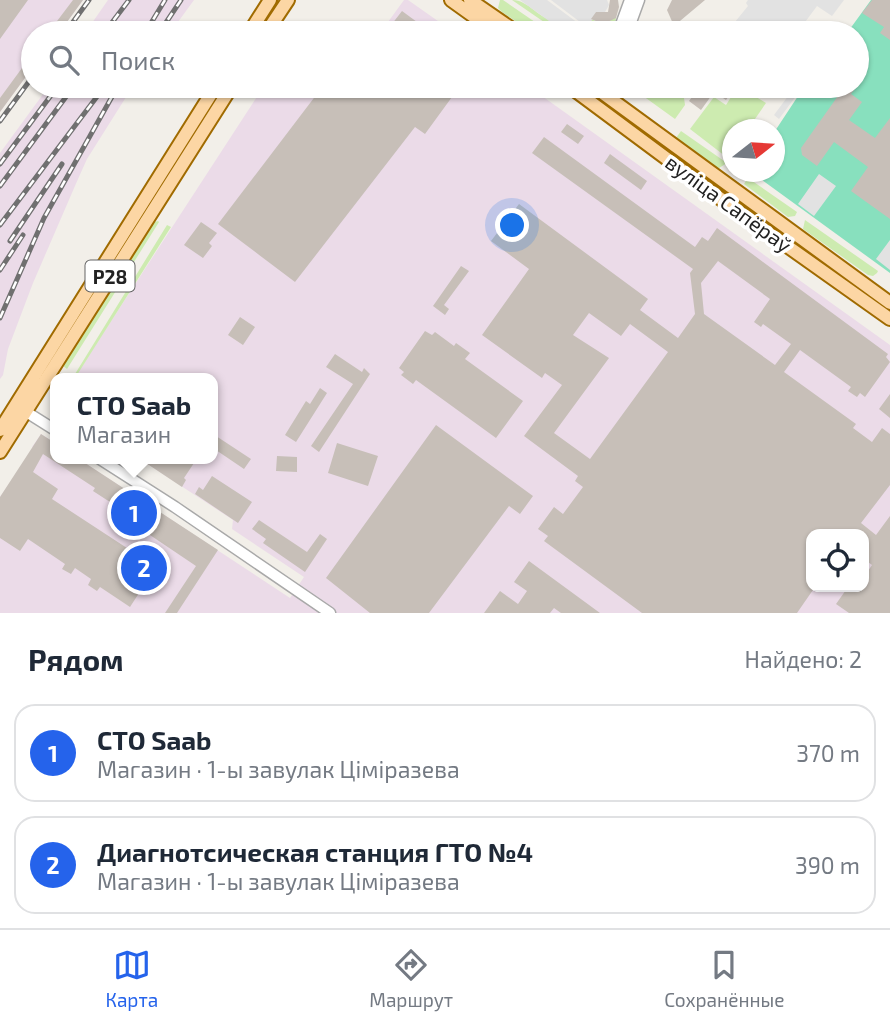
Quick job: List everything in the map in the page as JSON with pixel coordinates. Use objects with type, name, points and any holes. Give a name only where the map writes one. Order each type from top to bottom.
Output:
[{"type":"main road","points":[[257,21],[270,0]]},
{"type":"main road","points":[[274,21],[288,0]]},
{"type":"main road","points":[[451,0],[480,21]]},
{"type":"main road","points":[[470,0],[501,21]]},
{"type":"main road","name":"Р28","points":[[0,452],[21,408],[209,98]]},
{"type":"main road","name":"Р28","points":[[0,430],[21,408],[224,98]]},
{"type":"main road","name":"вуліца Сапёраў","points":[[598,98],[725,202],[890,319]]},
{"type":"main road","name":"вуліца Сапёраў","points":[[599,98],[890,303]]},
{"type":"street","points":[[628,21],[630,0]]},
{"type":"street","points":[[626,21],[639,0]]},
{"type":"street","points":[[21,408],[50,427]]},
{"type":"street","points":[[108,464],[330,613]]},
{"type":"shaded area","points":[[0,0],[83,0],[68,21],[21,21],[21,83],[0,112]]},
{"type":"shaded area","points":[[108,0],[194,0],[179,21],[93,21]]},
{"type":"shaded area","points":[[404,0],[408,0],[438,21],[389,21]]},
{"type":"shaded area","points":[[520,0],[547,0],[575,21],[549,21]]},
{"type":"shaded area","points":[[551,0],[607,0],[609,5],[605,12],[596,12],[592,21],[579,21]]},
{"type":"shaded area","points":[[748,0],[844,0],[832,16],[817,6],[806,21],[736,21],[748,6]]},
{"type":"shaded area","points":[[40,98],[125,98],[87,159],[33,283],[8,349],[0,379],[0,153]]},
{"type":"shaded area","points":[[256,98],[545,98],[890,345],[890,613],[0,613],[0,497],[41,434],[50,440],[50,464],[87,464],[290,598],[304,577],[232,529],[233,520],[148,464],[218,464],[218,373],[77,373]]},
{"type":"shaded area","points":[[787,98],[795,98],[779,119],[774,115]]},
{"type":"shaded area","points":[[819,174],[836,186],[814,216],[798,204]]},
{"type":"shaded area","points":[[890,240],[890,270],[876,259]]},
{"type":"green space","points":[[500,0],[503,0],[534,21],[515,21],[498,8]]},
{"type":"green space","points":[[512,0],[524,3],[545,17],[558,21],[543,21]]},
{"type":"green space","points":[[871,0],[890,0],[890,273],[765,182],[785,182],[783,119],[797,98],[869,98],[869,21],[856,21]]},
{"type":"green space","points":[[646,98],[684,98],[685,105],[675,119]]},
{"type":"green space","points":[[716,98],[726,105],[730,98],[758,98],[766,103],[755,119],[722,119],[722,154],[690,129]]},
{"type":"green space","points":[[681,131],[722,160],[722,166],[715,167],[676,138]]},
{"type":"green space","points":[[754,182],[797,212],[795,216],[788,217],[744,184]]},
{"type":"green space","points":[[805,220],[878,271],[877,273],[868,275],[803,229]]},
{"type":"green space","points":[[158,221],[67,369],[62,365],[152,223]]},
{"type":"green space","points":[[167,225],[171,227],[78,373],[76,373]]},
{"type":"building","points":[[0,0],[28,0],[0,39]]},
{"type":"building","points":[[73,0],[83,0],[68,21],[57,21]]},
{"type":"building","points":[[610,0],[618,0],[616,18],[610,21],[591,19],[596,12],[608,12]]},
{"type":"building","points":[[672,0],[705,0],[680,21],[672,21],[667,10]]},
{"type":"building","points":[[872,0],[890,0],[890,40],[880,33],[884,27],[862,13]]},
{"type":"building","points":[[402,11],[416,21],[394,21]]},
{"type":"building","points":[[21,69],[21,83],[0,112],[0,98]]},
{"type":"building","points":[[314,98],[451,98],[425,134],[415,127],[295,282],[218,224]]},
{"type":"building","points":[[691,98],[710,98],[701,110],[689,101]]},
{"type":"building","points":[[836,98],[856,98],[862,102],[849,120],[875,138],[890,118],[890,219],[851,191],[868,167],[834,142],[817,166],[802,155],[801,148]]},
{"type":"building","points":[[567,124],[584,136],[578,144],[561,132]]},
{"type":"building","points":[[544,137],[695,247],[702,237],[708,241],[717,228],[888,354],[886,357],[890,362],[865,397],[860,393],[857,397],[848,391],[851,387],[800,350],[784,372],[856,424],[853,428],[872,442],[882,428],[890,434],[890,485],[861,523],[868,529],[806,529],[806,592],[812,592],[797,613],[642,613],[544,541],[548,536],[538,529],[554,507],[563,514],[583,487],[575,481],[578,476],[524,436],[562,385],[545,373],[542,378],[482,335],[529,269],[491,241],[519,204],[648,299],[640,310],[678,338],[695,314],[690,273],[693,269],[532,153]],"holes":[[[718,261],[770,299],[754,322],[761,327],[763,324],[791,344],[775,365],[704,314],[701,283]],[[589,313],[621,336],[630,324],[668,352],[590,459],[554,433],[609,358],[573,335]]]},
{"type":"building","points":[[610,154],[647,181],[641,190],[604,163]]},
{"type":"building","points":[[201,222],[217,233],[203,258],[184,245]]},
{"type":"building","points":[[461,266],[469,271],[444,305],[449,309],[445,315],[433,306]]},
{"type":"building","points":[[240,317],[255,327],[243,345],[228,335]]},
{"type":"building","points":[[425,331],[432,335],[435,332],[454,346],[456,343],[470,353],[465,359],[523,401],[496,438],[416,380],[413,384],[401,375],[404,372],[399,368]]},
{"type":"building","points":[[335,354],[362,372],[364,368],[370,374],[319,452],[311,446],[353,384],[326,367]]},
{"type":"building","points":[[320,388],[327,393],[296,442],[285,435],[306,401],[310,404]]},
{"type":"building","points":[[890,394],[890,418],[879,409]]},
{"type":"building","points":[[436,425],[533,496],[520,514],[509,506],[429,613],[370,613],[326,578]]},
{"type":"building","points":[[41,434],[50,440],[50,459],[43,454],[33,472],[58,489],[52,499],[156,567],[130,607],[100,587],[97,591],[88,585],[91,579],[75,568],[71,574],[62,569],[65,564],[28,539],[20,551],[0,538],[0,497]]},
{"type":"building","points":[[218,437],[251,459],[244,469],[218,451]]},
{"type":"building","points":[[337,443],[378,456],[368,486],[328,473]]},
{"type":"building","points":[[277,456],[297,457],[297,472],[276,471]]},
{"type":"building","points":[[58,464],[87,464],[218,550],[177,613],[165,613],[196,566],[144,531],[147,526],[93,491],[95,488]]},
{"type":"building","points":[[148,464],[193,464],[184,478],[186,480],[182,487]]},
{"type":"building","points":[[212,476],[252,502],[238,523],[195,494],[199,487],[203,490]]},
{"type":"building","points":[[890,516],[890,613],[849,613],[836,604],[844,592],[869,592],[869,570],[872,565],[869,563],[869,529],[876,535]]},
{"type":"building","points":[[259,520],[307,552],[320,534],[327,539],[305,572],[263,543],[266,539],[252,529]]},
{"type":"building","points":[[529,561],[600,613],[561,613],[554,608],[550,613],[484,613],[500,591],[518,604],[527,591],[514,582]]},
{"type":"railway","points":[[74,21],[89,0]]},
{"type":"railway","points":[[113,21],[129,0]]},
{"type":"railway","points":[[152,21],[165,0]]},
{"type":"railway","points":[[167,21],[181,0]]},
{"type":"railway","points":[[0,121],[21,92]]},
{"type":"railway","points":[[0,164],[49,98]]},
{"type":"railway","points":[[0,186],[65,98]]},
{"type":"railway","points":[[0,225],[96,98]]},
{"type":"railway","points":[[0,318],[44,218],[111,98]]},
{"type":"railway","points":[[10,241],[62,164]]},
{"type":"railway","points":[[0,270],[23,235]]},
{"type":"place","name":"СТО Saab","points":[[134,513]]},
{"type":"place","name":"Диагнотсическая станция ГТО №4","points":[[144,568]]}]
